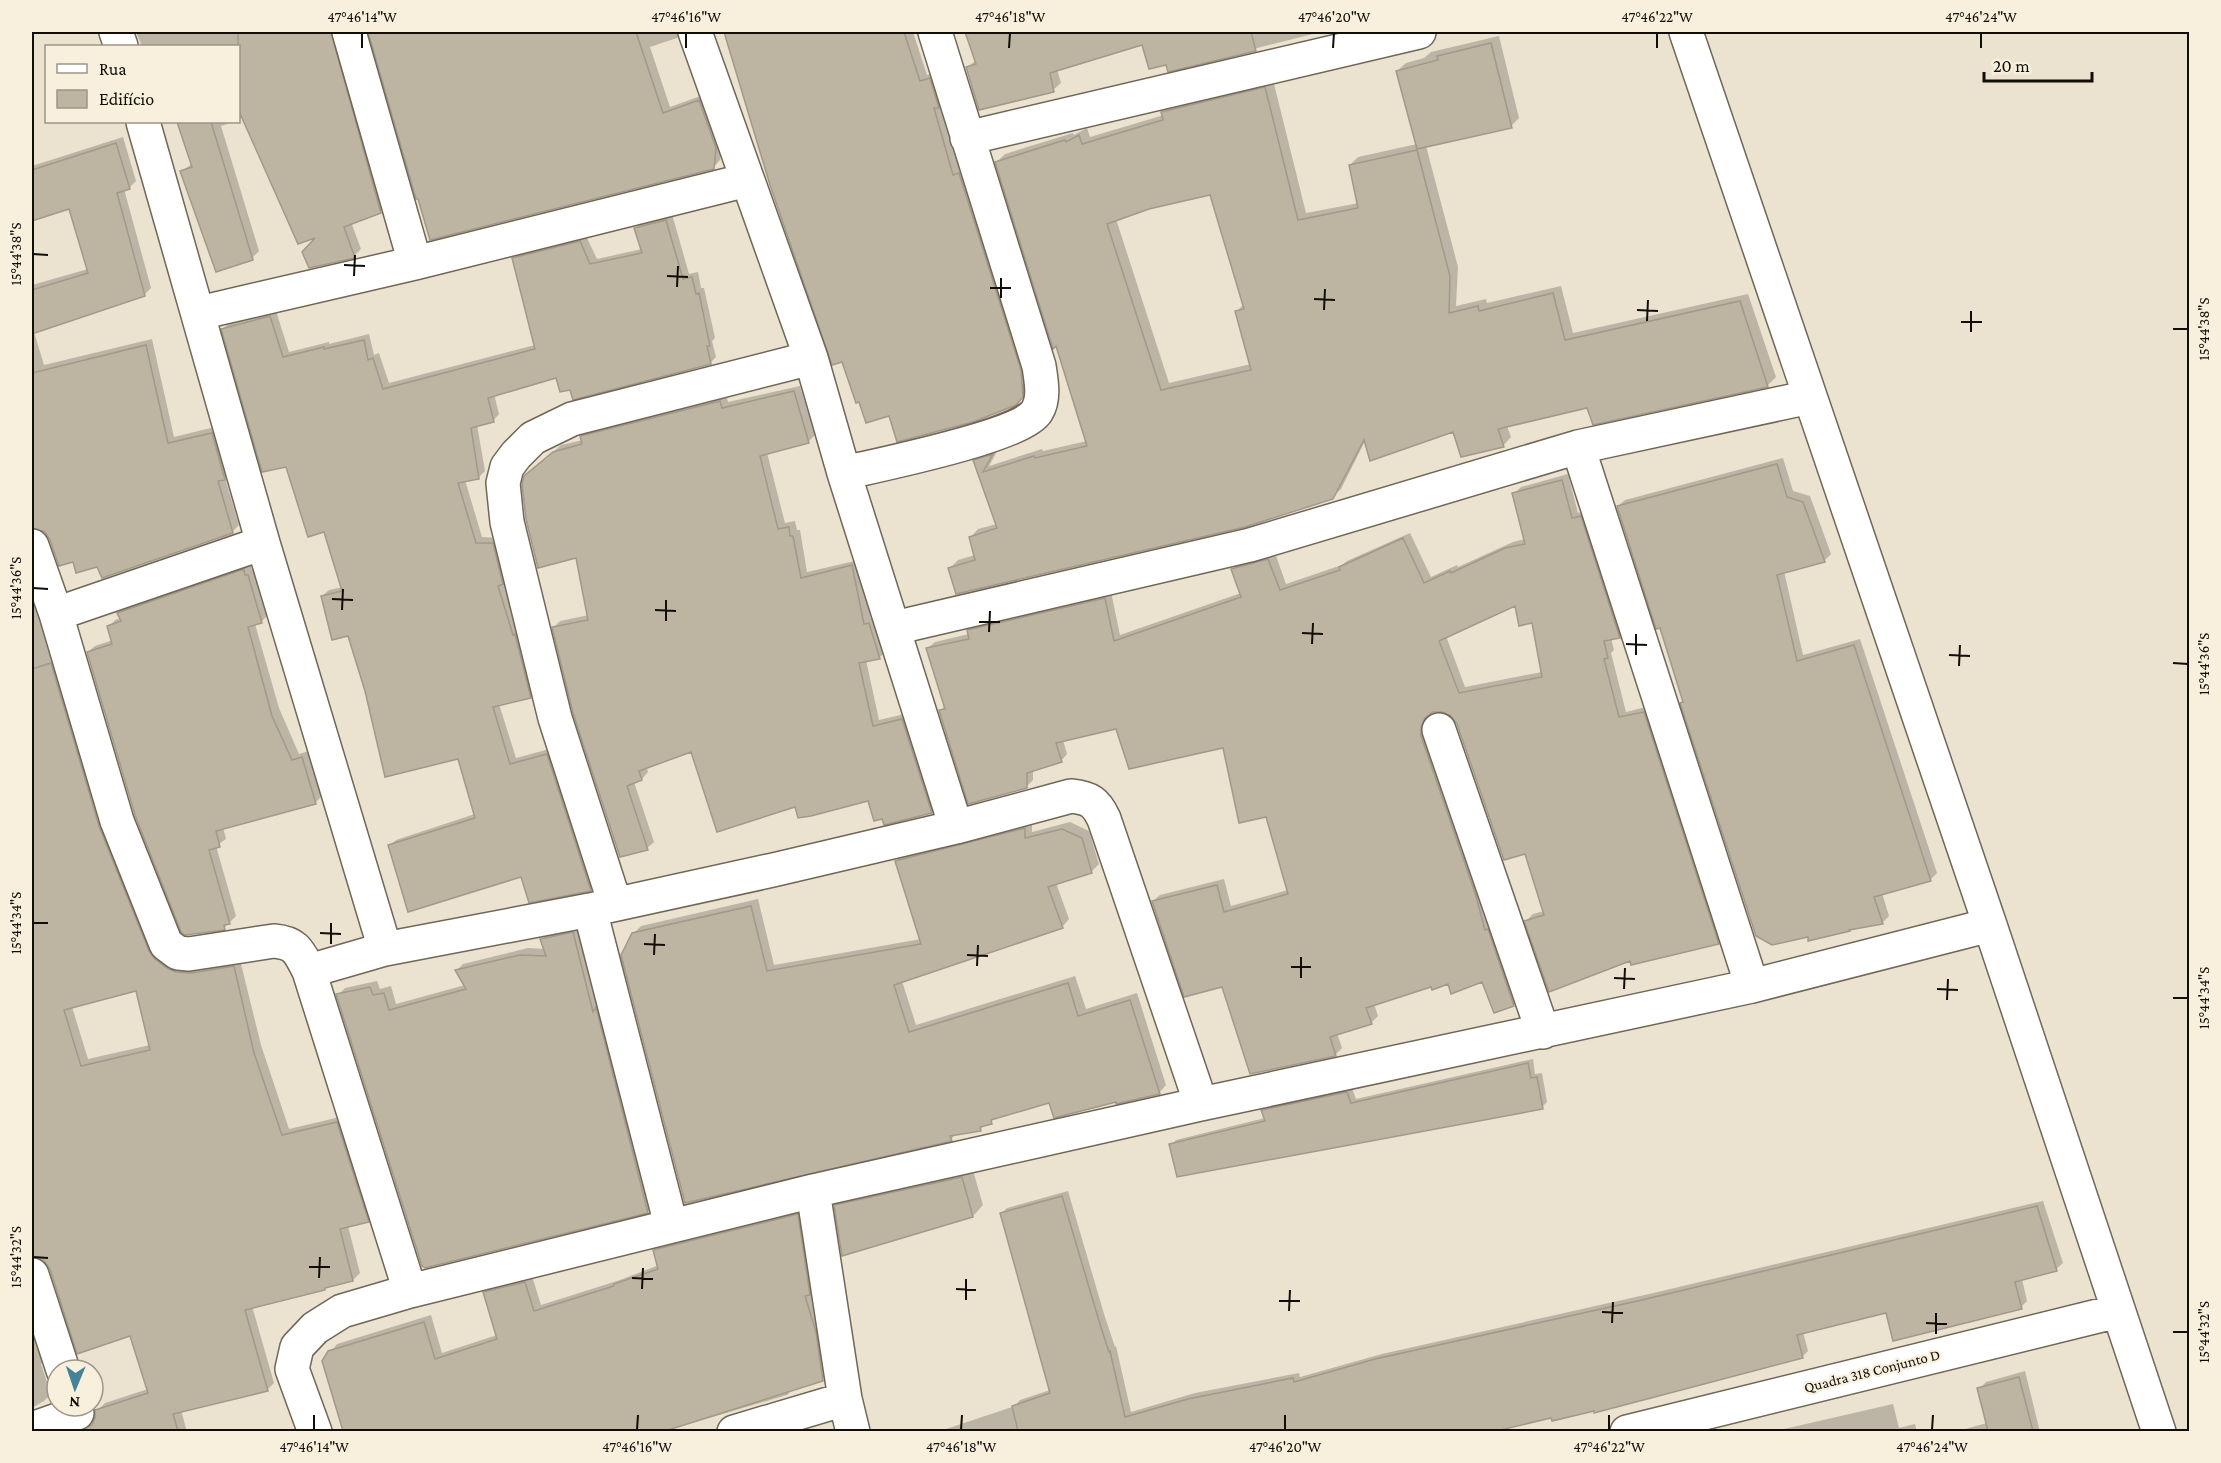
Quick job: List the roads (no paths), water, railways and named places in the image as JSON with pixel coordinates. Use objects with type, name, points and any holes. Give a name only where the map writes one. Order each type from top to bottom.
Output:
[{"type":"street","points":[[349,32],[415,263]]},
{"type":"street","points":[[695,32],[811,358],[844,473],[956,827]]},
{"type":"street","points":[[844,473],[954,447],[1011,429],[1025,422],[1037,412],[1041,401],[1042,386],[1039,366],[935,32]]},
{"type":"street","points":[[967,138],[1419,32]]},
{"type":"street","points":[[1686,32],[1990,925],[2159,1431]]},
{"type":"street","points":[[143,123],[263,543],[385,949]]},
{"type":"street","points":[[199,314],[747,180]]},
{"type":"street","points":[[671,1225],[603,907],[507,522],[503,483],[507,467],[516,454],[533,438],[572,418],[811,358]]},
{"type":"street","points":[[894,628],[1250,544],[1578,447],[1810,397]]},
{"type":"street","points":[[1578,447],[1752,986]]},
{"type":"street","points":[[56,614],[263,543]]},
{"type":"street","points":[[32,546],[56,614],[117,821],[166,944],[178,953],[189,954],[274,941],[286,942],[298,950],[309,971],[410,1291]]},
{"type":"street","points":[[1438,730],[1543,1032]]},
{"type":"street","points":[[309,971],[385,949],[603,907],[773,870],[956,827],[1071,796],[1091,799],[1099,808],[1125,876],[1201,1104]]},
{"type":"street","points":[[315,1431],[292,1369],[297,1347],[315,1328],[342,1311],[410,1291],[813,1191],[1201,1104],[1752,986],[1990,925]]},
{"type":"street","points":[[813,1191],[845,1399],[853,1431]]},
{"type":"street","points":[[32,1275],[59,1358]]},
{"type":"street","name":"Quadra 318 Conjunto D","points":[[1627,1431],[2118,1311]]},
{"type":"street","points":[[734,1431],[845,1399]]},
{"type":"street","points":[[32,1429],[74,1418]]}]
